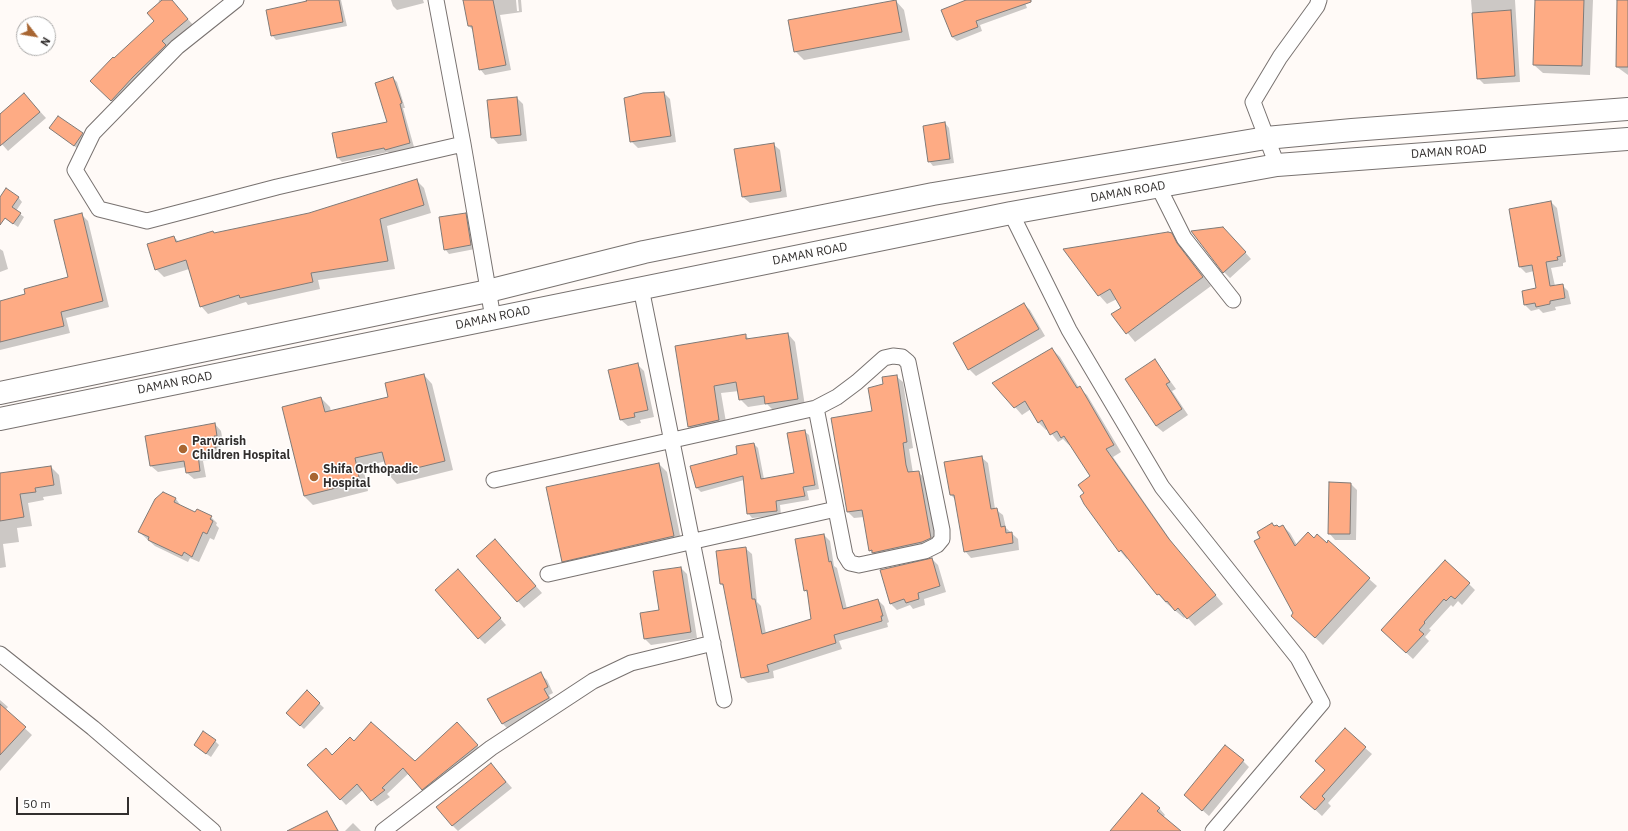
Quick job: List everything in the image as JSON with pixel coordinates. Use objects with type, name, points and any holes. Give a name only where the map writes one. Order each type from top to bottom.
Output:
[{"type":"main road","points":[[0,393],[488,291],[644,252],[925,195],[1266,138],[1628,109]]},
{"type":"main road","name":"DAMAN ROAD","points":[[0,419],[640,288],[1011,214],[1276,165],[1628,139]]},
{"type":"street","points":[[236,0],[177,47],[93,133],[75,170],[98,209],[146,221],[277,187],[463,144]]},
{"type":"street","points":[[436,0],[493,318]]},
{"type":"street","points":[[1276,165],[1253,102],[1280,57],[1319,0]]},
{"type":"street","points":[[1158,186],[1184,238],[1233,300]]},
{"type":"street","points":[[1011,214],[1069,330],[1162,487],[1298,658],[1322,703],[1213,831]]},
{"type":"street","points":[[640,288],[724,700]]},
{"type":"street","points":[[494,480],[816,408],[852,386],[884,358],[893,356],[902,357],[908,362],[942,530],[942,539],[937,545],[925,551],[859,565],[850,563],[845,555],[816,408]]},
{"type":"street","points":[[548,574],[836,509]]},
{"type":"street","points":[[383,831],[491,748],[593,681],[631,663],[713,643]]},
{"type":"street","points":[[0,654],[93,728],[213,831]]},
{"type":"building","points":[[162,0],[172,0],[188,19],[162,41],[166,45],[111,101],[90,81],[113,57],[114,58],[154,21],[147,13]]},
{"type":"building","points":[[306,0],[339,0],[343,22],[271,36],[266,10],[307,1]]},
{"type":"building","points":[[463,0],[493,0],[506,65],[479,70],[472,26],[468,26]]},
{"type":"building","points":[[896,0],[902,32],[794,52],[788,20]]},
{"type":"building","points":[[966,0],[1031,0],[1031,2],[976,21],[978,27],[952,37],[941,10]]},
{"type":"building","points":[[1535,0],[1584,0],[1582,66],[1533,65]]},
{"type":"building","points":[[1617,0],[1628,0],[1628,67],[1616,67]]},
{"type":"building","points":[[1511,10],[1515,76],[1477,79],[1472,13]]},
{"type":"building","points":[[393,77],[402,103],[400,104],[410,143],[385,150],[384,148],[337,158],[332,133],[387,122],[375,83]]},
{"type":"building","points":[[664,92],[671,136],[630,142],[624,98],[643,93]]},
{"type":"building","points":[[24,93],[40,112],[0,146],[0,114]]},
{"type":"building","points":[[517,97],[521,135],[491,138],[487,100]]},
{"type":"building","points":[[58,116],[83,133],[74,146],[49,128]]},
{"type":"building","points":[[945,122],[950,159],[928,162],[923,126]]},
{"type":"building","points":[[774,143],[781,191],[742,197],[734,149]]},
{"type":"building","points":[[417,179],[424,205],[380,219],[388,261],[311,273],[313,282],[240,298],[239,295],[200,307],[186,260],[155,270],[147,244],[174,236],[176,242],[213,231],[214,233],[309,213]]},
{"type":"building","points":[[6,188],[19,197],[12,207],[21,213],[13,224],[5,218],[0,225],[0,197]]},
{"type":"building","points":[[1551,201],[1561,256],[1557,257],[1558,260],[1546,262],[1550,286],[1563,284],[1565,298],[1550,301],[1550,304],[1536,307],[1535,303],[1524,305],[1522,291],[1536,288],[1532,265],[1519,267],[1509,209]]},
{"type":"building","points":[[82,213],[103,301],[61,312],[64,326],[0,342],[0,301],[25,294],[24,289],[68,277],[54,220]]},
{"type":"building","points":[[466,213],[471,245],[444,250],[439,217]]},
{"type":"building","points":[[1223,227],[1246,252],[1223,273],[1191,231]]},
{"type":"building","points":[[1168,232],[1172,233],[1177,243],[1203,277],[1126,334],[1111,314],[1121,308],[1110,289],[1098,296],[1063,249]]},
{"type":"building","points":[[1024,303],[1039,329],[968,370],[953,343]]},
{"type":"building","points":[[788,333],[798,399],[765,404],[764,396],[739,400],[736,382],[714,386],[719,420],[688,427],[675,346],[746,334],[746,339]]},
{"type":"building","points":[[1052,348],[1077,388],[1080,386],[1114,445],[1106,449],[1169,539],[1216,595],[1187,619],[1178,608],[1175,611],[1167,601],[1166,602],[1159,594],[1157,595],[1121,550],[1119,552],[1084,504],[1080,496],[1084,493],[1078,485],[1090,476],[1064,436],[1061,438],[1057,431],[1050,435],[1042,420],[1038,423],[1025,401],[1014,408],[992,383]]},
{"type":"building","points":[[1155,359],[1170,382],[1166,384],[1182,409],[1156,426],[1125,379]]},
{"type":"building","points":[[638,363],[648,410],[634,413],[635,417],[620,420],[608,370]]},
{"type":"building","points":[[424,374],[445,461],[388,475],[382,452],[355,458],[360,482],[304,496],[282,407],[321,397],[325,412],[388,397],[385,383]]},
{"type":"building","points":[[897,375],[907,442],[903,443],[906,465],[908,472],[919,471],[931,538],[922,542],[872,553],[872,550],[869,551],[862,510],[847,512],[831,418],[872,411],[868,388],[883,384],[882,377]]},
{"type":"building","points":[[215,423],[217,436],[214,436],[216,448],[213,448],[213,451],[198,454],[200,471],[186,473],[184,461],[150,466],[145,436]]},
{"type":"building","points":[[805,430],[815,485],[803,487],[805,496],[776,501],[777,511],[747,514],[743,476],[696,488],[690,466],[737,454],[736,446],[754,443],[761,479],[794,473],[787,433]]},
{"type":"building","points":[[982,456],[991,509],[997,508],[1001,527],[1005,526],[1006,533],[1012,532],[1013,543],[964,552],[954,495],[950,495],[944,462]]},
{"type":"building","points":[[659,463],[674,536],[562,562],[546,487]]},
{"type":"building","points":[[51,466],[54,485],[35,488],[36,492],[20,494],[24,517],[0,521],[0,473]]},
{"type":"building","points":[[1329,482],[1351,483],[1350,534],[1328,534]]},
{"type":"building","points":[[163,492],[176,498],[174,502],[195,512],[197,509],[212,516],[210,519],[213,521],[207,534],[203,532],[192,557],[184,552],[182,556],[148,540],[149,537],[138,532],[155,499]]},
{"type":"building","points":[[1272,523],[1274,526],[1277,525],[1279,527],[1283,525],[1295,546],[1308,532],[1314,538],[1317,534],[1327,543],[1328,540],[1370,578],[1315,638],[1291,616],[1293,613],[1254,541],[1260,538],[1257,532]]},
{"type":"building","points":[[824,534],[829,562],[831,561],[843,609],[878,599],[883,616],[881,616],[882,621],[834,635],[836,643],[767,665],[769,672],[741,678],[723,584],[720,584],[716,551],[746,547],[752,599],[755,599],[762,634],[811,619],[807,590],[804,591],[795,539]]},
{"type":"building","points":[[495,539],[536,586],[517,602],[476,556]]},
{"type":"building","points":[[932,558],[940,586],[918,593],[919,599],[906,603],[904,599],[890,604],[880,570]]},
{"type":"building","points":[[1445,560],[1470,583],[1455,599],[1451,596],[1446,601],[1444,599],[1419,630],[1424,634],[1406,653],[1381,630]]},
{"type":"building","points":[[681,567],[691,632],[644,639],[640,613],[659,610],[653,571]]},
{"type":"building","points":[[458,569],[501,618],[478,639],[435,590]]},
{"type":"building","points":[[541,672],[548,687],[544,689],[549,698],[502,724],[487,699]]},
{"type":"building","points":[[307,690],[320,703],[300,726],[286,713]]},
{"type":"building","points":[[0,704],[26,727],[0,755]]},
{"type":"building","points":[[371,722],[415,761],[457,722],[478,745],[422,790],[403,768],[382,788],[385,790],[371,801],[357,784],[340,800],[307,765],[326,748],[332,755],[350,737],[354,741]]},
{"type":"building","points":[[1345,728],[1366,747],[1322,796],[1325,799],[1315,810],[1300,797],[1325,770],[1315,761]]},
{"type":"building","points":[[203,731],[216,740],[206,754],[194,745]]},
{"type":"building","points":[[1225,745],[1244,760],[1202,811],[1184,795]]},
{"type":"building","points":[[491,763],[506,782],[452,826],[436,807]]},
{"type":"building","points":[[1142,793],[1160,808],[1157,811],[1181,831],[1110,831]]},
{"type":"building","points":[[327,811],[338,831],[287,831]]},
{"type":"place","name":"Parvarish Children Hospital","points":[[183,449]]},
{"type":"place","name":"Shifa Orthopadic Hospital","points":[[314,477]]}]
